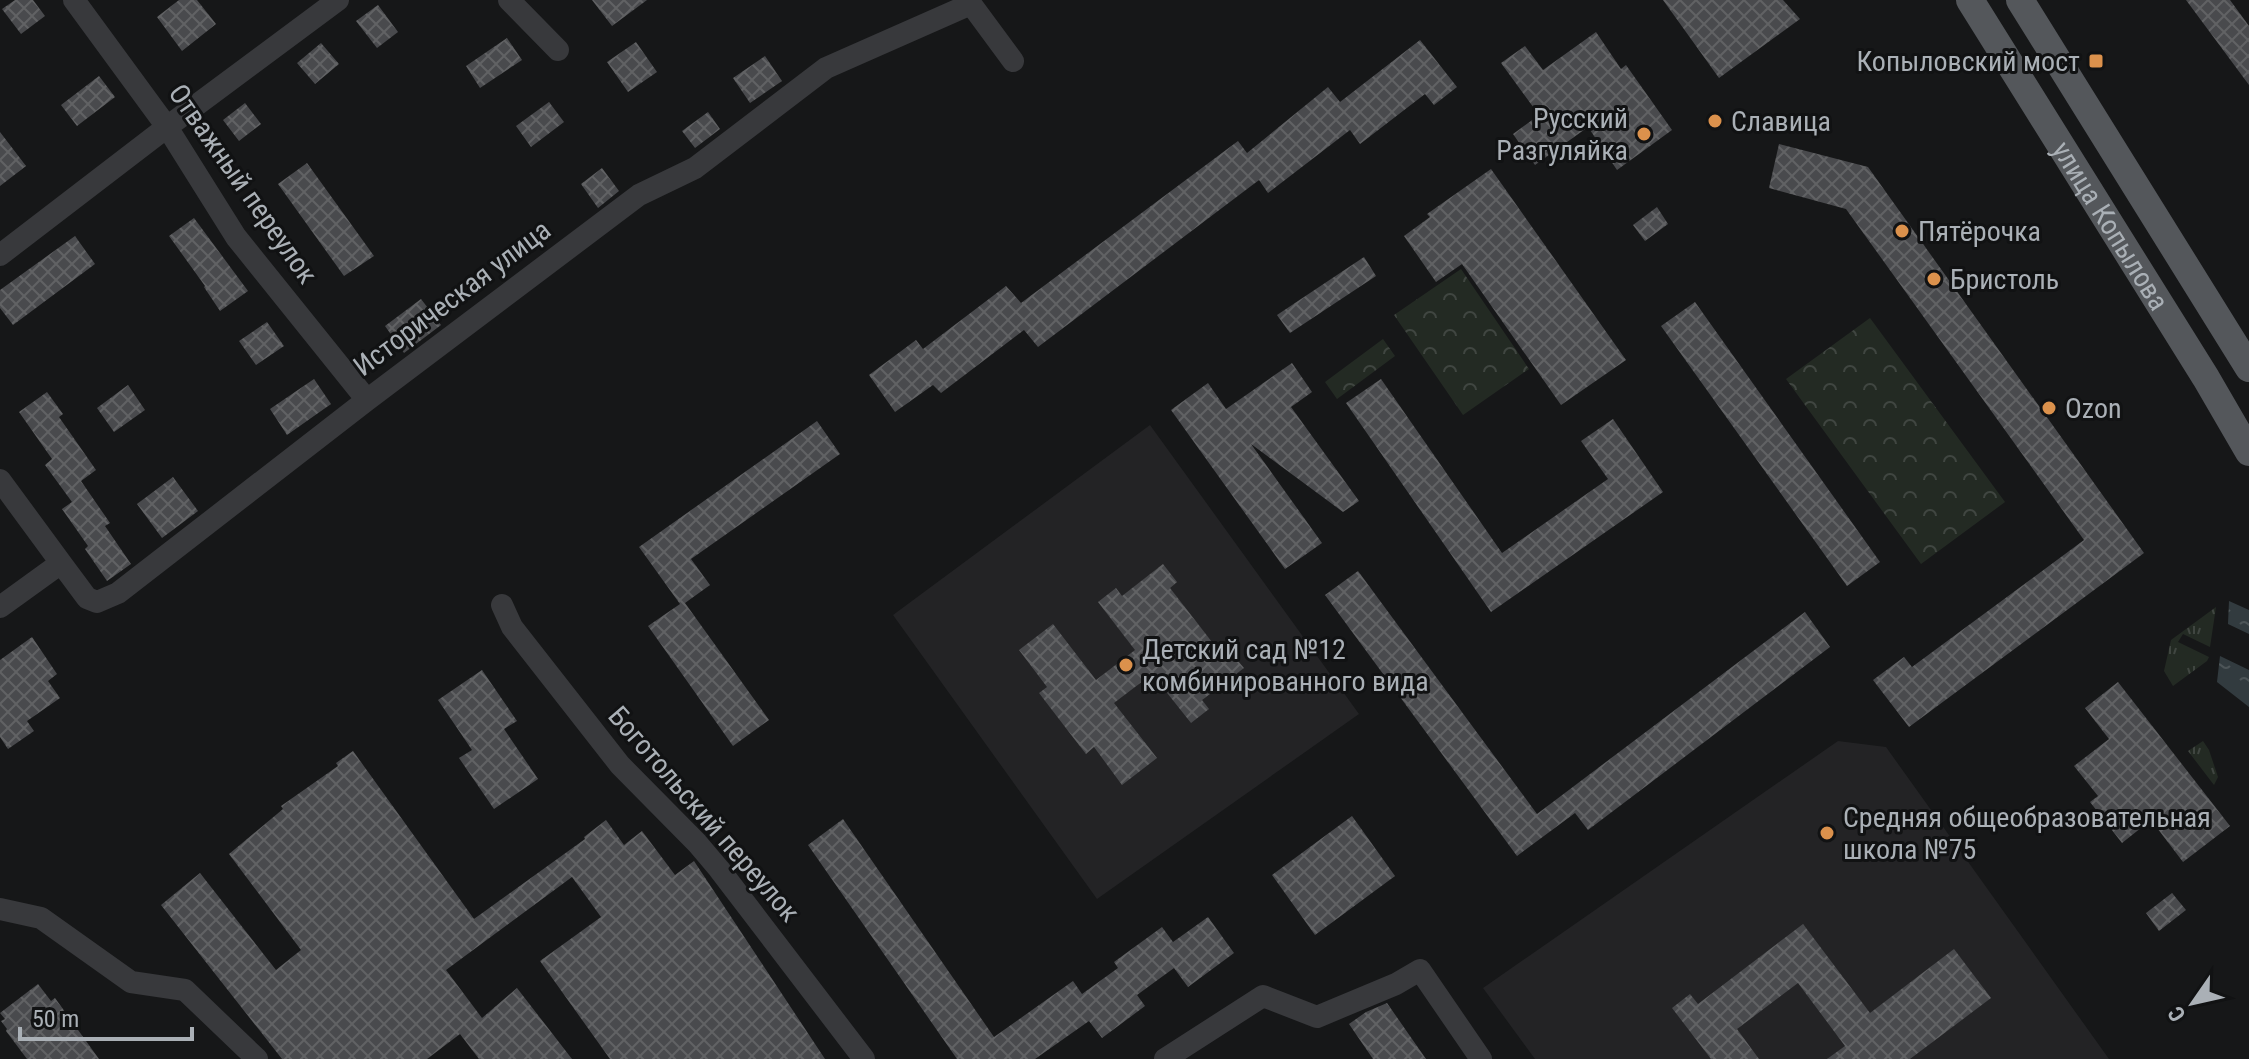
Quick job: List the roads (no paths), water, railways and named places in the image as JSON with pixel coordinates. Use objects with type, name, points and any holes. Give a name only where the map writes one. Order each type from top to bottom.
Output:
[{"type":"main road","name":"улица Копылова","points":[[1970,0],[2249,452]]},
{"type":"main road","name":"улица Копылова","points":[[2020,0],[2249,368]]},
{"type":"street","name":"Отважный переулок","points":[[74,0],[167,127],[236,237],[367,400]]},
{"type":"street","points":[[0,255],[338,0]]},
{"type":"street","points":[[509,0],[558,50]]},
{"type":"street","points":[[970,2],[1013,61]]},
{"type":"street","name":"Историческая улица","points":[[61,563],[87,598],[97,602],[107,599],[639,195],[695,168],[826,68],[970,2]]},
{"type":"street","points":[[0,480],[61,563],[0,607]]},
{"type":"street","name":"Боготольский переулок","points":[[502,605],[512,627],[620,765],[719,869],[864,1059]]},
{"type":"street","points":[[0,909],[41,918],[131,982],[185,990],[257,1059]]},
{"type":"street","points":[[1165,1059],[1263,996],[1317,1017],[1396,984],[1420,970],[1481,1059]]},
{"type":"water","points":[[2229,601],[2249,610],[2249,634],[2228,624]]},
{"type":"water","points":[[2220,656],[2249,670],[2249,707],[2217,682]]},
{"type":"place","name":"Копыловский мост","points":[[2096,61]]},
{"type":"place","name":"Славица","points":[[1715,121]]},
{"type":"place","name":"Русский Разгуляйка","points":[[1644,134]]},
{"type":"place","name":"Пятёрочка","points":[[1902,231]]},
{"type":"place","name":"Бристоль","points":[[1934,279]]},
{"type":"place","name":"Ozon","points":[[2049,408]]},
{"type":"place","name":"Детский сад №12 комбинированного вида","points":[[1126,665]]},
{"type":"place","name":"Средняя общеобразовательная школа №75","points":[[1827,833]]}]
